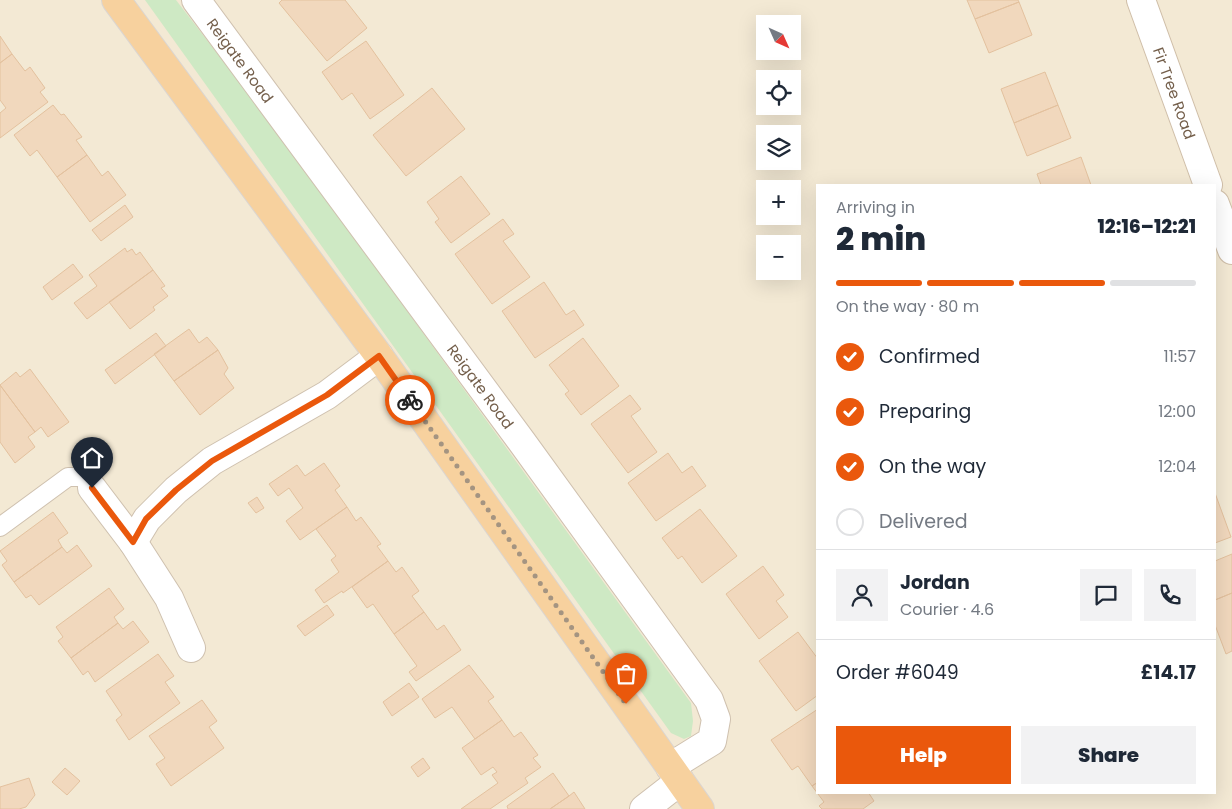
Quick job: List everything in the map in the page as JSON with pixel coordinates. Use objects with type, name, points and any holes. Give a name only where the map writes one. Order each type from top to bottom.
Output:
[{"type":"highway","points":[[116,0],[379,356],[700,809]]},
{"type":"street","name":"Reigate Road","points":[[196,0],[710,700],[716,719],[712,741],[675,774],[644,809]]},
{"type":"street","name":"Fir Tree Road","points":[[1141,0],[1208,184]]},
{"type":"street","points":[[1216,207],[1232,250]]},
{"type":"street","points":[[133,542],[146,519],[176,490],[212,461],[327,395],[379,356]]},
{"type":"street","points":[[92,488],[133,542],[169,598],[191,648]]},
{"type":"lane","points":[[0,527],[68,477],[82,477],[92,488]]},
{"type":"shaded area","points":[[0,0],[1232,0],[1232,809],[0,809]]},
{"type":"green space","points":[[145,0],[176,0],[271,123],[691,703],[693,721],[691,736],[684,739],[671,733]]},
{"type":"building","points":[[282,0],[345,0],[367,28],[327,61],[279,3]]},
{"type":"building","points":[[967,0],[1018,0],[1019,2],[975,19]]},
{"type":"building","points":[[1019,2],[1032,35],[989,53],[975,19]]},
{"type":"building","points":[[0,36],[12,54],[0,63]]},
{"type":"building","points":[[366,41],[404,95],[370,119],[352,93],[342,100],[322,72]]},
{"type":"building","points":[[12,54],[25,71],[30,67],[45,88],[40,92],[48,102],[0,138],[0,113],[6,108],[0,100],[0,63]]},
{"type":"building","points":[[1045,72],[1058,105],[1014,123],[1001,89]]},
{"type":"building","points":[[432,88],[465,129],[406,176],[373,135]]},
{"type":"building","points":[[53,105],[61,115],[64,114],[82,137],[76,140],[87,155],[57,177],[37,150],[30,156],[14,135]]},
{"type":"building","points":[[1058,105],[1071,138],[1027,156],[1014,123]]},
{"type":"building","points":[[87,155],[102,176],[108,171],[126,195],[90,222],[57,177]]},
{"type":"building","points":[[1081,157],[1091,184],[1041,184],[1037,174]]},
{"type":"building","points":[[461,176],[490,214],[451,243],[435,222],[439,219],[427,202]]},
{"type":"building","points":[[125,205],[133,217],[101,241],[92,230]]},
{"type":"building","points":[[503,219],[514,234],[503,241],[530,277],[492,304],[455,254]]},
{"type":"building","points":[[125,248],[127,252],[132,249],[136,255],[140,252],[153,270],[87,319],[74,303],[97,286],[89,275]]},
{"type":"building","points":[[73,264],[83,277],[52,300],[43,287]]},
{"type":"building","points":[[153,270],[165,286],[161,288],[168,296],[153,307],[155,310],[130,329],[109,302]]},
{"type":"building","points":[[544,282],[566,315],[574,310],[584,325],[535,358],[502,311]]},
{"type":"building","points":[[189,329],[199,343],[207,337],[218,350],[174,381],[154,354]]},
{"type":"building","points":[[156,333],[166,346],[115,384],[105,370]]},
{"type":"building","points":[[583,338],[619,386],[581,415],[565,394],[569,391],[549,365]]},
{"type":"building","points":[[218,350],[228,368],[224,374],[234,388],[200,415],[174,381]]},
{"type":"building","points":[[30,369],[69,422],[48,437],[41,427],[35,432],[0,385],[16,372],[20,377]]},
{"type":"building","points":[[0,385],[35,432],[28,437],[35,447],[15,463],[0,442]]},
{"type":"building","points":[[630,395],[641,409],[631,416],[657,452],[628,473],[591,424]]},
{"type":"building","points":[[668,453],[682,473],[692,466],[706,486],[656,521],[628,483]]},
{"type":"building","points":[[324,463],[340,486],[335,490],[347,507],[300,540],[286,521],[303,508],[289,488],[278,496],[269,484],[297,465],[305,476]]},
{"type":"building","points":[[1216,496],[1231,537],[1216,543]]},
{"type":"building","points":[[257,497],[264,508],[256,513],[248,503]]},
{"type":"building","points":[[347,507],[356,521],[361,517],[381,544],[377,546],[388,561],[343,593],[342,591],[324,603],[315,590],[339,572],[331,560],[336,556],[316,529]]},
{"type":"building","points":[[700,509],[737,556],[702,583],[682,556],[678,559],[662,538]]},
{"type":"building","points":[[53,512],[68,533],[58,540],[62,547],[14,582],[2,565],[7,561],[0,551]]},
{"type":"building","points":[[77,545],[92,566],[39,605],[31,595],[26,598],[14,582],[62,547],[67,553]]},
{"type":"building","points":[[1232,554],[1232,593],[1216,600],[1216,561]]},
{"type":"building","points":[[388,561],[396,572],[402,567],[419,591],[412,596],[424,612],[394,634],[373,604],[367,608],[352,587]]},
{"type":"building","points":[[763,566],[784,595],[776,601],[788,617],[759,639],[726,594]]},
{"type":"building","points":[[109,588],[124,609],[114,617],[118,623],[71,658],[58,641],[63,637],[56,627]]},
{"type":"building","points":[[1232,593],[1232,651],[1226,654],[1216,628],[1216,600]]},
{"type":"building","points":[[327,605],[334,615],[305,636],[297,626]]},
{"type":"building","points":[[424,612],[437,630],[444,625],[461,650],[416,681],[409,672],[417,666],[394,634]]},
{"type":"building","points":[[133,621],[149,642],[95,682],[88,671],[83,675],[71,658],[118,623],[123,629]]},
{"type":"building","points":[[798,632],[816,656],[816,696],[796,711],[759,661]]},
{"type":"building","points":[[158,654],[174,676],[165,682],[180,703],[129,740],[116,720],[122,715],[106,691]]},
{"type":"building","points":[[469,665],[494,697],[488,701],[502,720],[475,739],[452,707],[435,718],[422,699]]},
{"type":"building","points":[[409,683],[419,697],[392,716],[383,702]]},
{"type":"building","points":[[202,700],[217,721],[209,727],[224,748],[171,786],[156,764],[165,758],[149,736]]},
{"type":"building","points":[[816,710],[816,783],[812,786],[798,766],[792,770],[771,740]]},
{"type":"building","points":[[502,720],[514,737],[521,732],[538,755],[533,758],[541,767],[525,778],[528,783],[490,809],[461,809],[498,783],[492,775],[497,772],[493,767],[481,775],[462,748]]},
{"type":"building","points":[[423,758],[430,768],[418,777],[411,767]]},
{"type":"building","points":[[65,768],[80,781],[67,795],[52,782]]},
{"type":"building","points":[[553,773],[569,796],[550,809],[508,809],[507,806]]},
{"type":"building","points":[[29,778],[35,795],[26,807],[0,809],[0,787]]},
{"type":"building","points":[[816,783],[816,791],[812,786]]},
{"type":"building","points":[[574,792],[585,809],[550,809],[569,796]]},
{"type":"building","points":[[818,794],[869,794],[874,801],[863,809],[822,809],[819,806],[824,802]]},
{"type":"way so far","points":[[410,400],[626,704]]},
{"type":"route","points":[[92,488],[133,542],[146,519],[176,490],[212,461],[327,395],[379,356],[410,400]]}]
